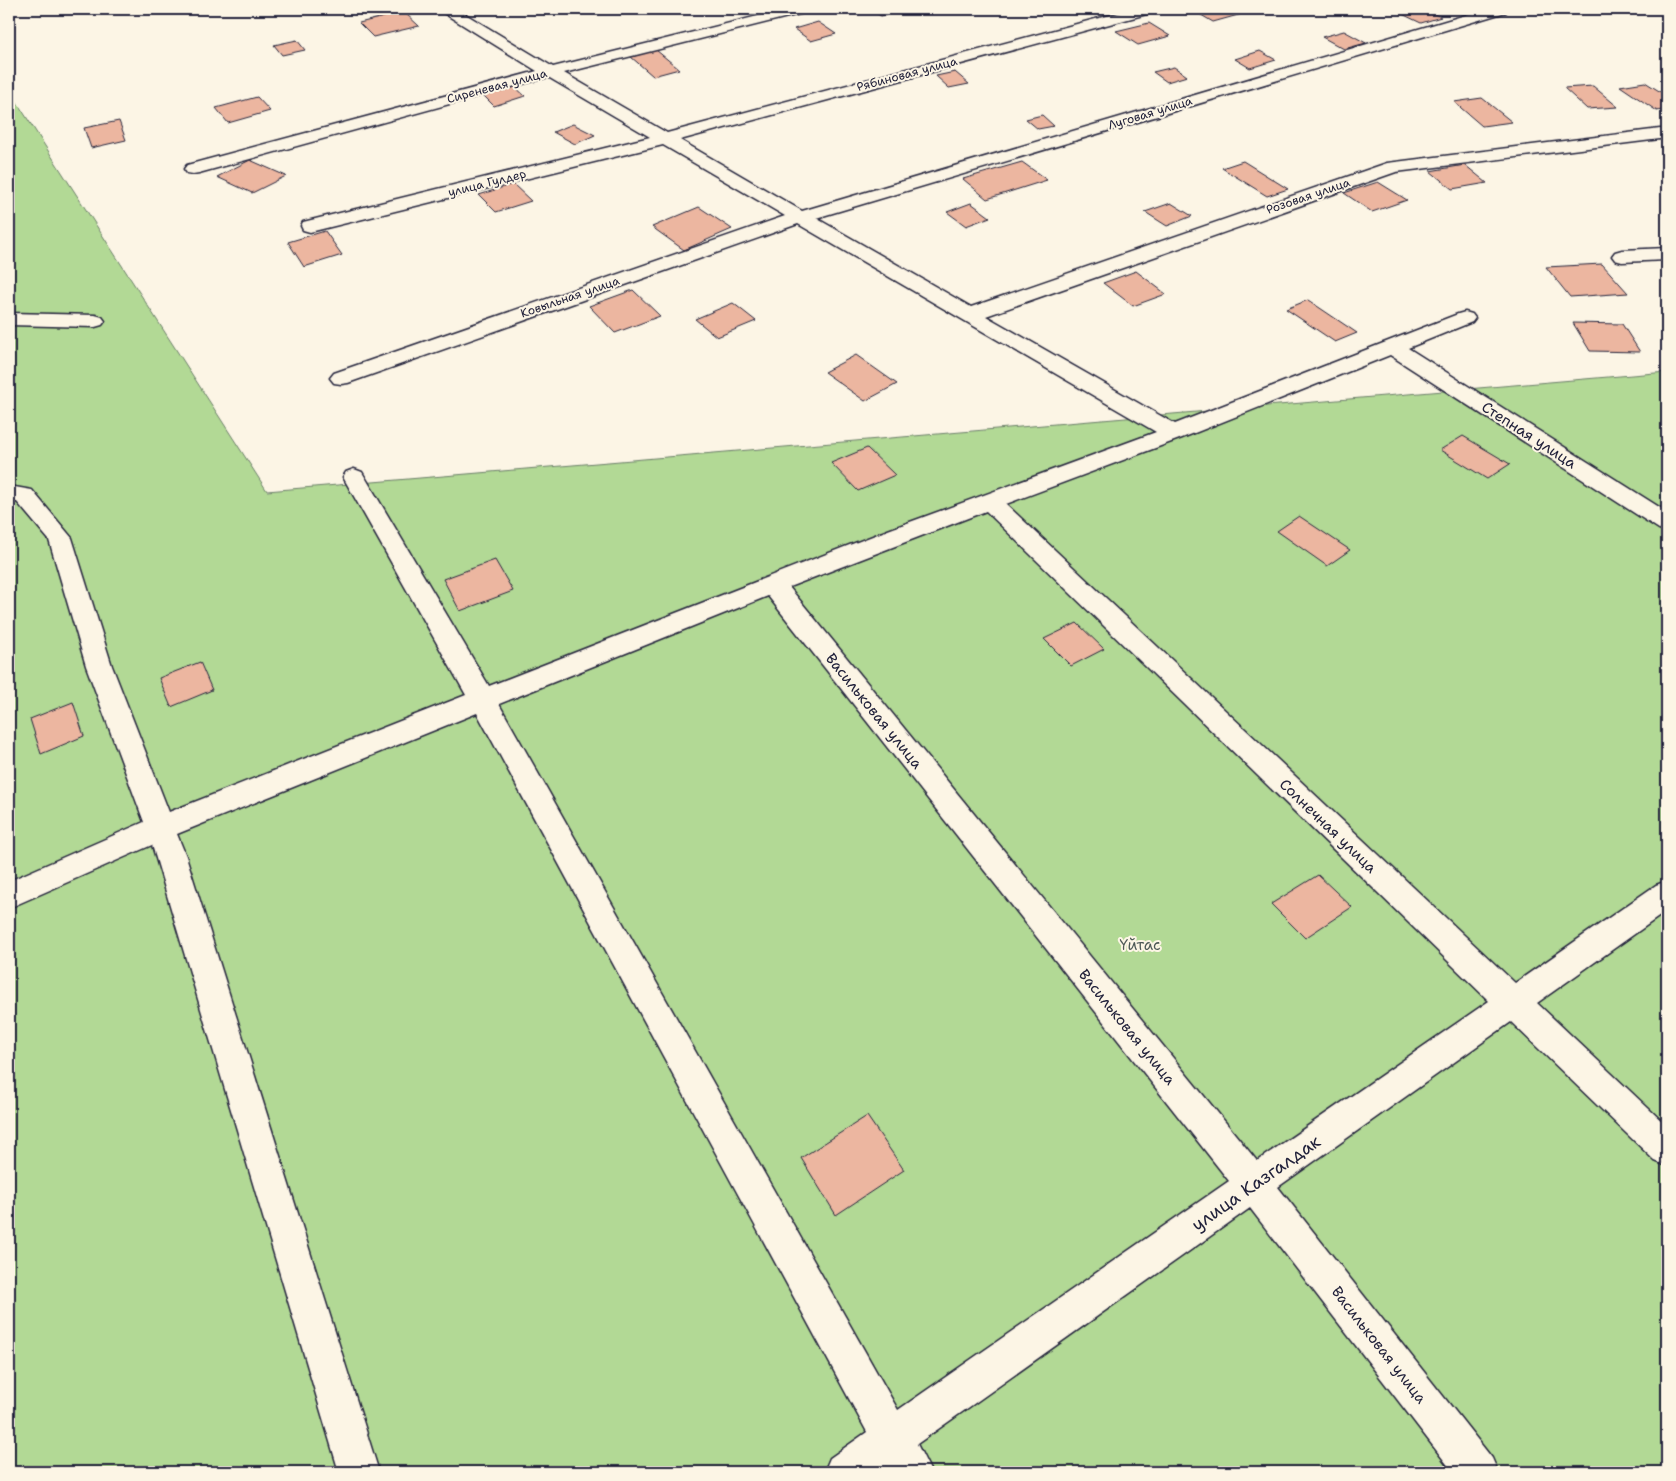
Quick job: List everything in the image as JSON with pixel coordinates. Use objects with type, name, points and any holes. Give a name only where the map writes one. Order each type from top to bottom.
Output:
[{"type":"street","points":[[446,9],[665,139],[1174,432]]},
{"type":"street","name":"Сиреневая улица","points":[[193,169],[550,72],[803,9]]},
{"type":"street","name":"Рябиновая улица","points":[[665,139],[1149,9]]},
{"type":"street","name":"Луговая улица","points":[[800,217],[1501,9]]},
{"type":"street","name":"Розовая улица","points":[[969,314],[1393,167],[1660,134]]},
{"type":"street","name":"улица Гулдер","points":[[310,226],[665,139]]},
{"type":"street","name":"Ковыльная улица","points":[[341,378],[800,217]]},
{"type":"street","points":[[1622,256],[1667,254]]},
{"type":"street","points":[[9,895],[160,828],[773,584],[1174,432],[1465,318]]},
{"type":"street","points":[[9,319],[95,321]]},
{"type":"street","name":"Степная улица","points":[[1392,347],[1667,523]]},
{"type":"street","points":[[354,476],[483,700],[911,1472]]},
{"type":"street","points":[[9,494],[24,495],[60,538],[99,666],[171,856],[359,1472]]},
{"type":"street","name":"Солнечная улица","points":[[989,501],[1667,1150]]},
{"type":"street","name":"Васильковая улица","points":[[773,584],[1254,1185],[1478,1472]]},
{"type":"street","name":"улица Казгалдак","points":[[844,1472],[1667,894]]},
{"type":"green space","name":"Үйтас","points":[[9,90],[267,491],[1667,372],[1667,1472],[9,1472]]},
{"type":"building","points":[[869,9],[906,9],[881,16]]},
{"type":"building","points":[[1191,9],[1243,9],[1249,12],[1213,22]]},
{"type":"building","points":[[1408,9],[1423,9],[1441,17],[1421,23],[1398,12]]},
{"type":"building","points":[[404,12],[419,26],[373,37],[359,23]]},
{"type":"building","points":[[818,22],[836,34],[811,41],[794,29]]},
{"type":"building","points":[[1149,23],[1170,36],[1138,45],[1116,31]]},
{"type":"building","points":[[1344,31],[1366,43],[1344,49],[1322,37]]},
{"type":"building","points":[[297,40],[305,50],[282,55],[274,45]]},
{"type":"building","points":[[656,50],[679,69],[653,76],[631,57]]},
{"type":"building","points":[[1260,51],[1276,60],[1250,68],[1235,59]]},
{"type":"building","points":[[1174,67],[1187,76],[1167,82],[1153,72]]},
{"type":"building","points":[[955,72],[969,84],[949,88],[936,76]]},
{"type":"building","points":[[1645,82],[1667,96],[1667,109],[1657,111],[1620,86]]},
{"type":"building","points":[[514,86],[525,96],[494,106],[483,95]]},
{"type":"building","points":[[1593,86],[1618,107],[1587,109],[1564,88]]},
{"type":"building","points":[[257,97],[270,111],[228,123],[216,108]]},
{"type":"building","points":[[1482,98],[1512,122],[1482,126],[1454,102]]},
{"type":"building","points":[[1042,115],[1054,126],[1038,129],[1026,119]]},
{"type":"building","points":[[119,121],[126,140],[91,148],[84,128]]},
{"type":"building","points":[[573,124],[595,135],[575,144],[553,132]]},
{"type":"building","points":[[250,160],[286,176],[252,193],[217,177]]},
{"type":"building","points":[[1243,161],[1288,189],[1267,196],[1222,168]]},
{"type":"building","points":[[1022,162],[1047,180],[987,199],[963,179]]},
{"type":"building","points":[[1465,165],[1487,183],[1452,189],[1430,171]]},
{"type":"building","points":[[1378,182],[1407,200],[1372,212],[1344,193]]},
{"type":"building","points":[[513,184],[531,201],[496,212],[479,195]]},
{"type":"building","points":[[971,203],[990,217],[966,226],[947,212]]},
{"type":"building","points":[[1171,203],[1192,216],[1167,226],[1145,212]]},
{"type":"building","points":[[699,207],[732,229],[684,250],[652,227]]},
{"type":"building","points":[[325,231],[342,255],[304,267],[288,242]]},
{"type":"building","points":[[1602,264],[1628,293],[1570,297],[1546,267]]},
{"type":"building","points":[[1136,271],[1166,294],[1133,306],[1103,283]]},
{"type":"building","points":[[633,290],[660,316],[615,333],[589,306]]},
{"type":"building","points":[[1308,300],[1357,333],[1335,342],[1286,309]]},
{"type":"building","points":[[733,303],[756,321],[717,337],[695,319]]},
{"type":"building","points":[[1573,323],[1622,324],[1640,352],[1590,351]]},
{"type":"building","points":[[856,355],[897,384],[865,401],[824,372]]},
{"type":"building","points":[[1463,436],[1510,464],[1487,479],[1440,450]]},
{"type":"building","points":[[867,448],[895,475],[858,491],[831,463]]},
{"type":"building","points":[[1299,516],[1350,550],[1327,566],[1277,531]]},
{"type":"building","points":[[495,560],[513,591],[460,611],[443,579]]},
{"type":"building","points":[[1077,623],[1104,649],[1071,666],[1044,639]]},
{"type":"building","points":[[200,662],[212,690],[171,707],[159,678]]},
{"type":"building","points":[[73,702],[84,736],[41,754],[30,719]]},
{"type":"building","points":[[1318,875],[1352,907],[1305,938],[1271,904]]},
{"type":"building","points":[[867,1116],[904,1170],[836,1215],[801,1158]]}]
